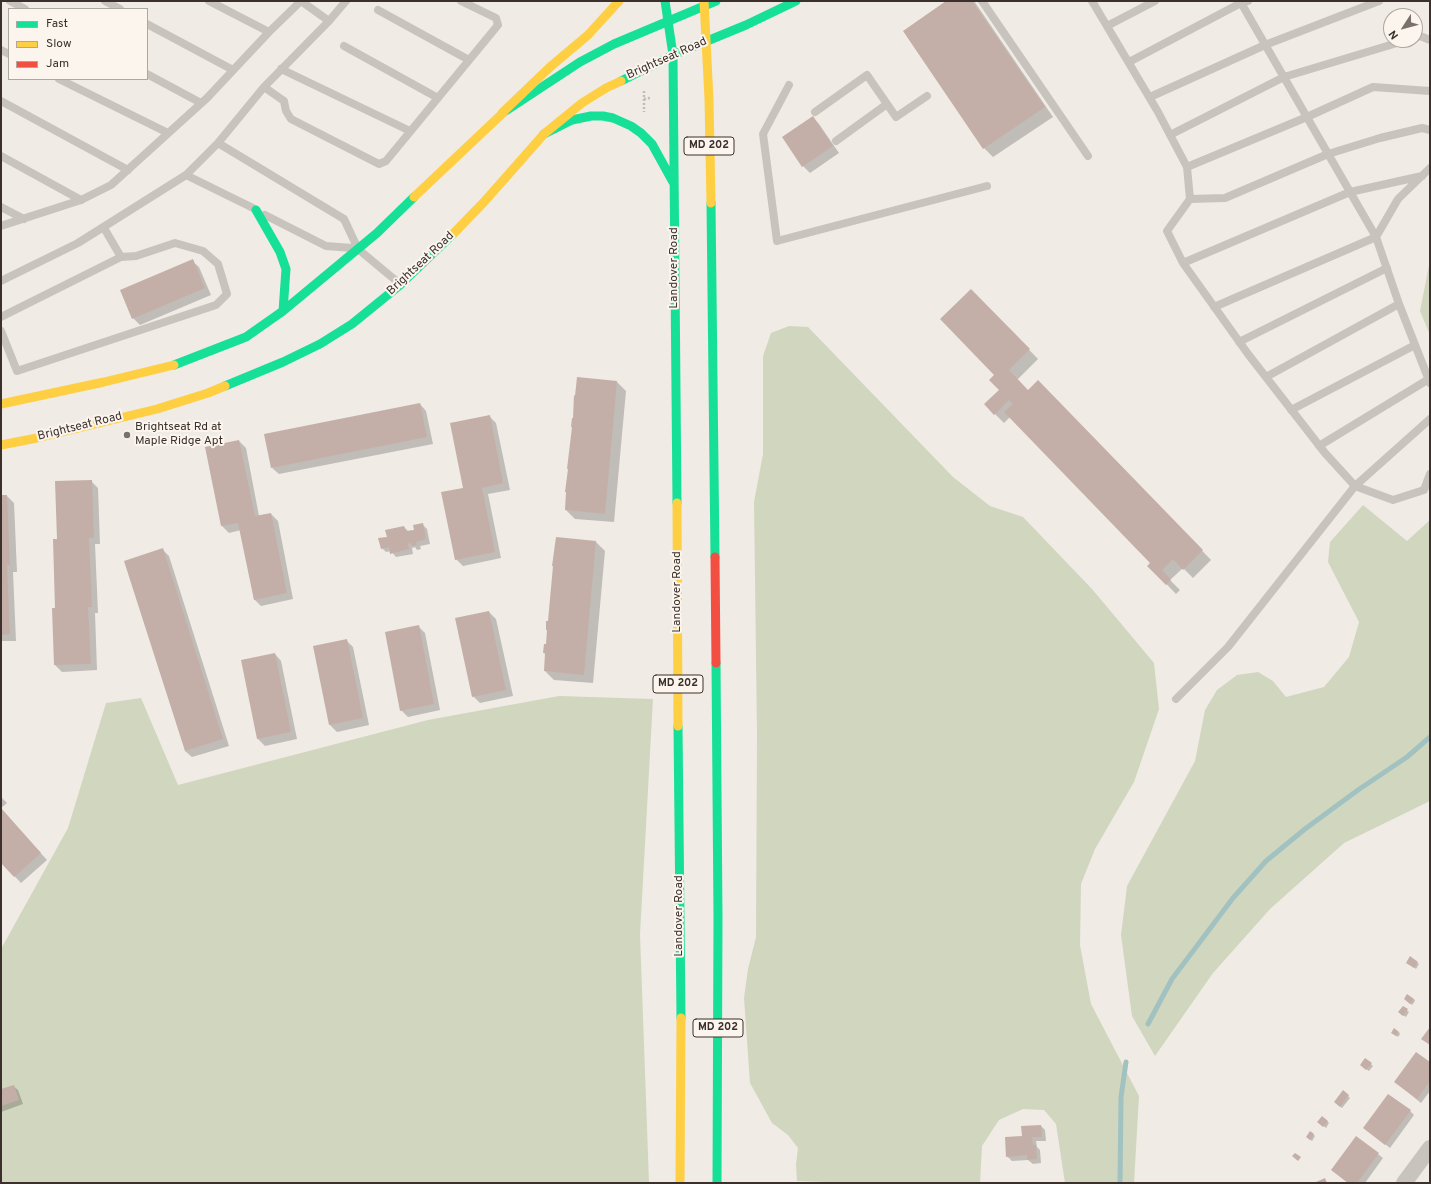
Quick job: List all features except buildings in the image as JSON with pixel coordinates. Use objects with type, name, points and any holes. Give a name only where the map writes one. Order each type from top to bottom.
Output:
[{"type":"main road","points":[[1,404],[104,382],[180,363],[246,338],[283,311],[377,233],[550,67],[588,35],[619,1]]},
{"type":"main road","name":"Landover Road","points":[[665,1],[674,55],[681,1058],[680,1183]]},
{"type":"main road","points":[[502,113],[580,62],[614,44],[669,22],[704,4],[716,1]]},
{"type":"main road","name":"Brightseat Road","points":[[1,445],[37,438],[164,407],[208,393],[283,362],[320,344],[352,324],[400,285],[438,250],[484,202],[544,134],[582,103],[606,88],[674,55],[746,25],[796,1]]},
{"type":"main road","name":"MD 202","points":[[704,4],[708,99],[714,427],[718,918],[717,1183]]},
{"type":"main road","points":[[544,134],[572,120],[591,116],[613,118],[631,126],[652,144],[674,185]]},
{"type":"main road","points":[[256,210],[280,252],[286,269],[283,311]]},
{"type":"street","points":[[1404,1183],[1430,1148]]},
{"type":"lane","points":[[10,1],[23,8]]},
{"type":"lane","points":[[105,1],[118,8]]},
{"type":"lane","points":[[209,1],[269,32]]},
{"type":"lane","points":[[1,226],[81,200],[112,185],[201,104],[269,32],[301,1],[329,21]]},
{"type":"lane","points":[[1,281],[78,243],[186,175],[218,143],[264,87],[329,21],[346,1]]},
{"type":"lane","points":[[264,87],[284,101],[286,111],[291,119],[379,164],[386,161],[498,25],[496,18],[461,1]]},
{"type":"lane","points":[[982,1],[1088,156]]},
{"type":"lane","points":[[1092,1],[1150,97],[1187,167],[1190,199],[1167,231],[1183,263],[1214,307],[1319,446],[1355,486],[1393,500],[1424,490],[1430,474]]},
{"type":"lane","points":[[1107,26],[1155,1]]},
{"type":"lane","points":[[1150,97],[1265,45],[1378,1]]},
{"type":"lane","points":[[1129,62],[1243,2],[1265,45],[1376,237],[1399,304],[1429,381],[1319,446]]},
{"type":"lane","points":[[378,10],[469,60]]},
{"type":"lane","points":[[148,25],[233,70]]},
{"type":"lane","points":[[344,46],[438,98]]},
{"type":"lane","points":[[1170,136],[1284,77],[1383,47]]},
{"type":"lane","points":[[282,69],[410,132]]},
{"type":"lane","points":[[815,112],[867,74],[896,117],[927,96]]},
{"type":"lane","points":[[148,75],[201,104]]},
{"type":"lane","points":[[61,80],[168,133]]},
{"type":"lane","points":[[790,85],[763,134],[778,241],[987,186]]},
{"type":"lane","points":[[1187,167],[1307,117],[1373,87],[1430,90]]},
{"type":"lane","points":[[1,101],[128,170]]},
{"type":"lane","points":[[836,141],[887,104]]},
{"type":"lane","points":[[1190,199],[1225,198],[1328,154],[1380,138],[1422,128],[1430,130]]},
{"type":"lane","points":[[218,143],[344,219],[358,249],[400,285]]},
{"type":"lane","points":[[1,156],[81,200]]},
{"type":"lane","points":[[1214,307],[1376,237],[1398,199],[1430,168]]},
{"type":"lane","points":[[186,175],[326,246],[358,249]]},
{"type":"lane","points":[[1183,263],[1350,192],[1422,176]]},
{"type":"lane","points":[[1,206],[24,219]]},
{"type":"lane","points":[[104,228],[121,257]]},
{"type":"lane","points":[[1,317],[121,257],[136,256],[175,243],[203,251],[218,264],[227,294],[216,306],[18,371],[1,331]]},
{"type":"lane","points":[[1240,342],[1387,268]]},
{"type":"lane","points":[[1266,377],[1399,304]]},
{"type":"lane","points":[[1291,410],[1415,345]]},
{"type":"lane","points":[[1176,699],[1228,647],[1355,486],[1430,419]]},
{"type":"path","points":[[644,91],[644,114]]},
{"type":"path","points":[[644,99],[650,98]]},
{"type":"green space","points":[[1430,260],[1430,335],[1420,311]]},
{"type":"green space","points":[[789,326],[808,327],[953,477],[990,506],[1023,517],[1092,589],[1154,663],[1159,709],[1134,782],[1095,849],[1081,884],[1080,945],[1091,1004],[1139,1096],[1134,1183],[1065,1183],[1056,1124],[1044,1110],[1023,1109],[999,1120],[982,1146],[980,1183],[860,1183],[797,1181],[796,1165],[798,1148],[788,1135],[772,1123],[750,1083],[744,998],[748,969],[756,937],[757,735],[754,502],[763,454],[763,356],[771,333]]},
{"type":"green space","points":[[1363,505],[1407,541],[1430,520],[1430,801],[1344,843],[1270,909],[1213,973],[1155,1056],[1132,1016],[1121,935],[1127,886],[1195,761],[1205,710],[1217,690],[1237,675],[1258,672],[1273,681],[1286,697],[1324,687],[1349,657],[1359,622],[1328,562],[1330,542]]},
{"type":"green space","points":[[559,696],[653,699],[640,934],[649,1183],[1,1183],[1,949],[68,828],[106,703],[141,698],[178,785],[428,720]]},
{"type":"waterway","points":[[1148,1024],[1172,979],[1233,898],[1266,861],[1305,829],[1358,790],[1407,757],[1430,737]]},
{"type":"waterway","points":[[1120,1183],[1121,1097],[1126,1062]]},
{"type":"traffic: fast","points":[[665,1],[673,55],[677,503]]},
{"type":"traffic: fast","points":[[504,112],[580,62],[614,44],[716,1]]},
{"type":"traffic: fast","points":[[621,81],[673,55],[746,25],[796,1]]},
{"type":"traffic: fast","points":[[544,134],[572,120],[591,116],[613,118],[631,126],[652,144],[673,182]]},
{"type":"traffic: fast","points":[[174,365],[246,337],[283,311],[377,233],[414,197]]},
{"type":"traffic: fast","points":[[711,203],[715,557]]},
{"type":"traffic: fast","points":[[256,210],[280,252],[286,269],[283,311]]},
{"type":"traffic: fast","points":[[225,386],[283,362],[320,344],[352,324],[400,285],[453,234]]},
{"type":"traffic: fast","points":[[716,663],[718,918],[717,1183]]},
{"type":"traffic: fast","points":[[678,726],[681,1018]]},
{"type":"traffic: slow","points":[[502,113],[550,67],[588,35],[619,1]]},
{"type":"traffic: slow","points":[[704,1],[709,99],[711,203]]},
{"type":"traffic: slow","points":[[453,234],[484,202],[544,134],[582,103],[606,88],[621,81]]},
{"type":"traffic: slow","points":[[414,197],[504,112]]},
{"type":"traffic: slow","points":[[1,404],[174,365]]},
{"type":"traffic: slow","points":[[1,445],[37,438],[157,409],[225,386]]},
{"type":"traffic: slow","points":[[677,503],[678,726]]},
{"type":"traffic: slow","points":[[680,1183],[681,1018]]},
{"type":"traffic: jam","points":[[715,557],[716,663]]},
{"type":"place","name":"Brightseat Rd at Maple Ridge Apt","points":[[127,435]]}]
